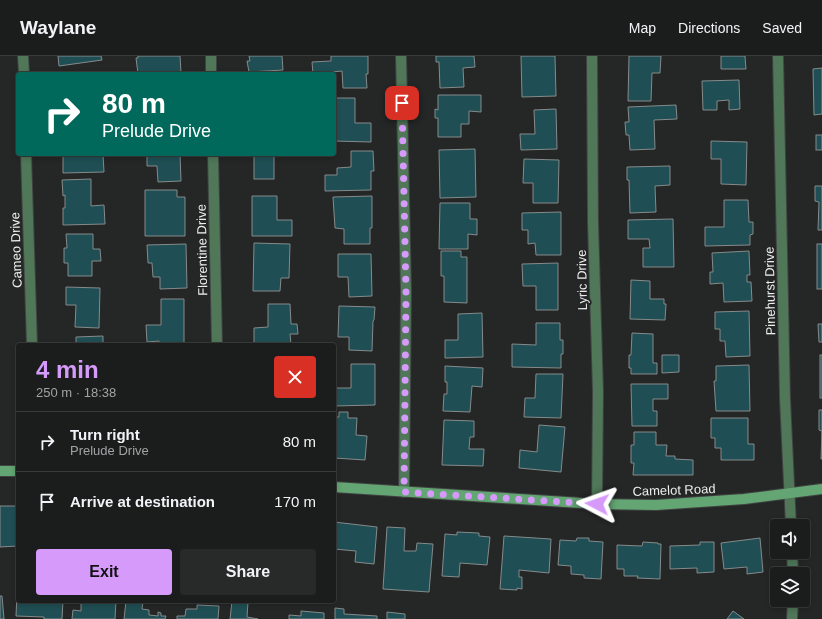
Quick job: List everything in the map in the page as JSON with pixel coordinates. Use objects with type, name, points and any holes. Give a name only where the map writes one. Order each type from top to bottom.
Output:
[{"type":"street","points":[[24,56],[24,72]]},
{"type":"street","points":[[211,56],[211,72]]},
{"type":"street","points":[[401,56],[406,292],[404,492]]},
{"type":"street","name":"Lyric Drive","points":[[592,56],[593,223],[598,392],[597,504]]},
{"type":"street","name":"Pinehurst Drive","points":[[778,56],[785,398],[791,519]]},
{"type":"street","name":"Cameo Drive","points":[[26,156],[32,343]]},
{"type":"street","name":"Florentine Drive","points":[[213,156],[217,343]]},
{"type":"street","points":[[0,471],[16,471]]},
{"type":"street","name":"Camelot Road","points":[[336,487],[597,504],[656,505],[744,500],[822,489]]},
{"type":"street","points":[[792,619],[793,607]]},
{"type":"building","points":[[58,56],[101,56],[102,60],[59,66]]},
{"type":"building","points":[[138,56],[180,56],[181,72],[138,72],[136,58],[138,58]]},
{"type":"building","points":[[249,56],[282,56],[283,70],[249,72],[247,61],[250,61]]},
{"type":"building","points":[[331,56],[368,56],[368,74],[366,74],[367,88],[343,88],[342,71],[313,72],[312,62],[331,61]]},
{"type":"building","points":[[436,56],[474,56],[475,67],[463,68],[464,87],[440,88],[439,62],[436,62]]},
{"type":"building","points":[[521,56],[555,56],[556,96],[522,97]]},
{"type":"building","points":[[629,56],[661,56],[660,73],[652,73],[651,101],[628,101]]},
{"type":"building","points":[[721,56],[745,56],[746,69],[721,69]]},
{"type":"building","points":[[822,68],[822,114],[814,115],[813,69]]},
{"type":"building","points":[[739,80],[740,109],[729,110],[729,100],[717,101],[717,110],[703,110],[702,81]]},
{"type":"building","points":[[438,95],[481,95],[481,112],[469,111],[469,124],[461,124],[461,137],[438,137],[438,118],[435,118],[435,109],[438,110]]},
{"type":"building","points":[[336,98],[355,98],[355,123],[371,123],[371,142],[336,141]]},
{"type":"building","points":[[676,105],[677,119],[654,120],[655,149],[630,150],[629,135],[626,135],[625,122],[629,122],[628,107]]},
{"type":"building","points":[[556,109],[557,149],[521,150],[520,134],[535,134],[534,110]]},
{"type":"building","points":[[816,135],[822,135],[822,150],[816,150]]},
{"type":"building","points":[[711,141],[747,142],[746,185],[721,184],[721,159],[711,159]]},
{"type":"building","points":[[475,149],[476,197],[440,198],[439,150]]},
{"type":"building","points":[[351,151],[373,151],[374,171],[371,171],[371,190],[325,191],[325,175],[337,175],[337,168],[351,167]]},
{"type":"building","points":[[63,156],[103,156],[104,172],[63,173]]},
{"type":"building","points":[[147,156],[180,156],[181,181],[158,182],[157,166],[147,166]]},
{"type":"building","points":[[254,156],[274,156],[274,179],[254,179]]},
{"type":"building","points":[[524,159],[559,160],[558,203],[533,203],[533,183],[523,183]]},
{"type":"building","points":[[670,166],[670,185],[655,186],[656,212],[630,213],[627,167]]},
{"type":"building","points":[[91,179],[91,206],[104,205],[105,224],[63,225],[65,195],[63,196],[62,180]]},
{"type":"building","points":[[815,186],[822,186],[822,230],[818,230],[819,202],[815,201]]},
{"type":"building","points":[[145,190],[177,190],[177,197],[185,197],[185,236],[145,236]]},
{"type":"building","points":[[252,196],[277,196],[277,220],[292,220],[292,236],[252,236]]},
{"type":"building","points":[[372,196],[372,228],[370,228],[370,244],[344,244],[344,229],[335,228],[333,197]]},
{"type":"building","points":[[724,200],[748,200],[749,222],[753,222],[753,234],[750,235],[750,245],[705,246],[705,227],[724,227]]},
{"type":"building","points":[[440,203],[470,203],[470,219],[477,219],[477,235],[468,234],[468,249],[439,249]]},
{"type":"building","points":[[561,212],[561,255],[536,255],[535,243],[528,244],[528,230],[522,230],[522,213]]},
{"type":"building","points":[[673,219],[674,267],[643,267],[643,248],[650,248],[649,239],[628,239],[628,220]]},
{"type":"building","points":[[66,234],[93,234],[93,249],[100,249],[101,261],[92,261],[92,276],[68,276],[68,263],[64,263],[64,248],[67,248]]},
{"type":"building","points":[[254,243],[290,244],[289,278],[281,278],[280,291],[253,291]]},
{"type":"building","points":[[186,244],[187,288],[160,289],[160,277],[153,277],[152,263],[148,263],[147,245]]},
{"type":"building","points":[[817,244],[822,244],[822,289],[817,289]]},
{"type":"building","points":[[441,251],[461,251],[461,257],[467,257],[467,303],[444,302],[444,276],[441,276]]},
{"type":"building","points":[[749,251],[750,275],[747,275],[747,282],[751,282],[752,301],[724,302],[723,283],[710,284],[710,272],[713,272],[712,253]]},
{"type":"building","points":[[338,254],[371,254],[372,296],[349,297],[348,277],[338,277]]},
{"type":"building","points":[[558,263],[558,310],[536,310],[536,286],[523,286],[522,264]]},
{"type":"building","points":[[631,280],[650,281],[650,299],[664,299],[664,304],[666,304],[665,320],[630,319]]},
{"type":"building","points":[[66,287],[100,288],[99,328],[75,327],[76,305],[66,305]]},
{"type":"building","points":[[161,299],[184,299],[184,343],[159,343],[159,341],[147,342],[146,325],[161,325]]},
{"type":"building","points":[[268,304],[290,304],[291,324],[297,324],[298,334],[290,334],[291,343],[254,343],[254,328],[268,327]]},
{"type":"building","points":[[339,306],[375,307],[372,351],[349,350],[349,337],[338,337]]},
{"type":"building","points":[[749,311],[750,356],[726,357],[725,341],[720,341],[720,329],[715,329],[715,312]]},
{"type":"building","points":[[482,313],[483,357],[445,358],[445,340],[458,340],[458,314]]},
{"type":"building","points":[[536,323],[560,323],[560,340],[563,340],[561,368],[512,367],[512,344],[536,345]]},
{"type":"building","points":[[818,324],[822,324],[822,342],[819,342]]},
{"type":"building","points":[[632,333],[653,334],[653,363],[657,363],[657,374],[631,374],[631,368],[629,368],[629,355],[631,355]]},
{"type":"building","points":[[103,336],[103,343],[76,343],[76,337]]},
{"type":"building","points":[[662,355],[679,355],[679,372],[662,373]]},
{"type":"building","points":[[820,355],[822,355],[822,398],[820,398]]},
{"type":"building","points":[[351,364],[375,364],[375,405],[336,406],[336,388],[351,388]]},
{"type":"building","points":[[749,365],[750,411],[716,411],[714,381],[716,381],[716,366]]},
{"type":"building","points":[[445,366],[483,368],[482,387],[472,386],[470,412],[443,411],[444,394],[447,394]]},
{"type":"building","points":[[536,374],[563,374],[561,418],[524,417],[525,398],[535,398]]},
{"type":"building","points":[[631,384],[668,384],[668,399],[653,399],[653,411],[657,411],[657,426],[632,426]]},
{"type":"building","points":[[819,410],[822,410],[822,431],[819,430]]},
{"type":"building","points":[[339,412],[348,412],[348,418],[357,418],[356,435],[367,436],[365,460],[336,458],[336,417],[339,417]]},
{"type":"building","points":[[711,418],[748,418],[748,444],[754,444],[754,460],[721,460],[721,448],[715,448],[715,438],[711,438]]},
{"type":"building","points":[[444,420],[474,421],[474,437],[470,437],[469,449],[484,449],[483,466],[442,465]]},
{"type":"building","points":[[539,425],[565,427],[561,472],[519,468],[520,450],[537,452]]},
{"type":"building","points":[[822,431],[822,459],[821,459]]},
{"type":"building","points":[[634,432],[656,432],[656,445],[667,445],[666,456],[675,456],[675,459],[693,460],[693,475],[633,475],[634,463],[631,463],[631,445],[634,445]]},
{"type":"building","points":[[0,506],[16,506],[16,546],[0,547]]},
{"type":"building","points":[[336,522],[377,527],[374,564],[355,562],[356,551],[336,549]]},
{"type":"building","points":[[387,527],[405,528],[404,551],[416,551],[417,543],[433,544],[429,592],[383,589]]},
{"type":"building","points":[[457,532],[479,533],[479,536],[490,537],[487,565],[460,563],[459,577],[442,576],[445,534],[457,535]]},
{"type":"building","points":[[504,536],[551,539],[549,573],[519,570],[519,577],[522,577],[522,589],[500,589]]},
{"type":"building","points":[[577,538],[589,538],[589,541],[603,542],[601,579],[584,578],[584,575],[571,574],[571,566],[558,565],[560,540],[576,541]]},
{"type":"building","points":[[760,538],[763,572],[747,574],[747,567],[724,569],[721,543]]},
{"type":"building","points":[[643,542],[661,544],[660,579],[624,576],[624,569],[617,569],[617,545],[642,546]]},
{"type":"building","points":[[700,542],[714,542],[714,572],[697,573],[697,568],[670,569],[670,546],[700,545]]},
{"type":"building","points":[[0,596],[2,596],[4,619],[0,619]]},
{"type":"building","points":[[17,603],[63,603],[62,619],[16,616]]},
{"type":"building","points":[[81,603],[116,603],[115,619],[72,619],[73,610],[81,611]]},
{"type":"building","points":[[126,603],[143,603],[142,609],[149,610],[149,615],[158,616],[158,612],[161,613],[161,616],[166,616],[165,619],[124,619]]},
{"type":"building","points":[[232,603],[248,603],[247,617],[258,619],[230,619]]},
{"type":"building","points":[[197,605],[219,606],[218,619],[177,619],[177,616],[185,616],[186,609],[197,609]]},
{"type":"building","points":[[335,608],[344,609],[344,614],[377,616],[377,619],[335,619]]},
{"type":"building","points":[[301,611],[324,613],[324,619],[289,619],[289,615],[301,616]]},
{"type":"building","points":[[733,611],[744,619],[727,619]]},
{"type":"building","points":[[387,612],[405,614],[405,619],[387,619]]},
{"type":"route","points":[[402,103],[406,292],[404,492],[597,504]]}]
